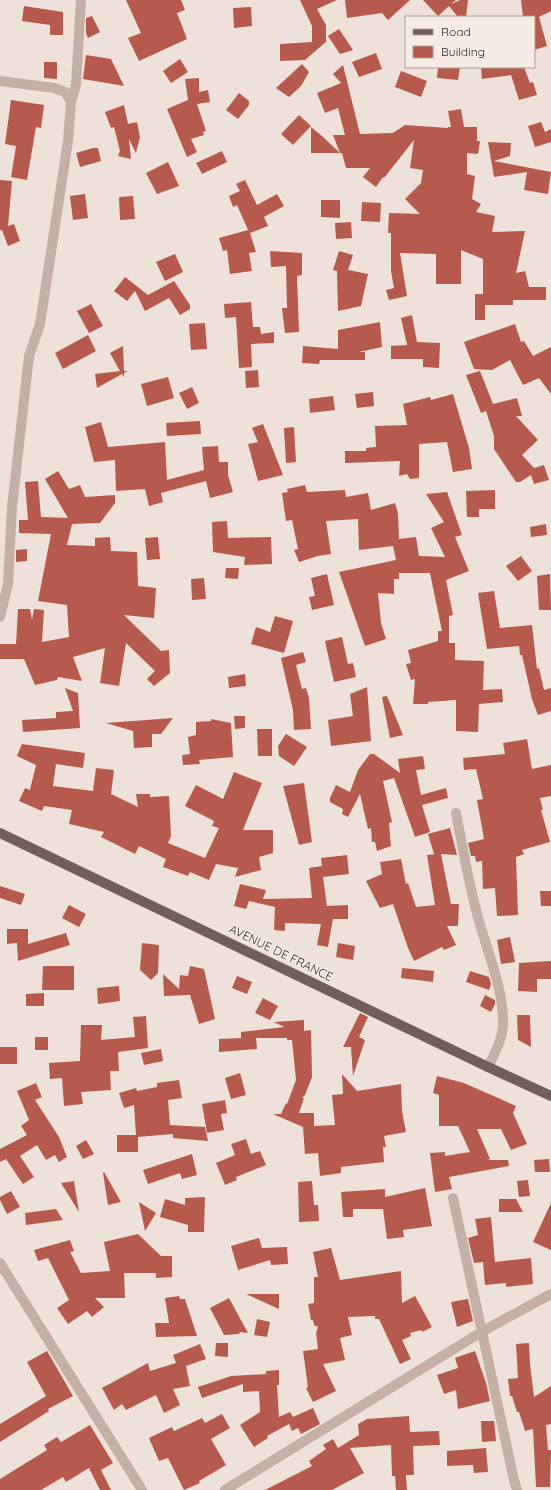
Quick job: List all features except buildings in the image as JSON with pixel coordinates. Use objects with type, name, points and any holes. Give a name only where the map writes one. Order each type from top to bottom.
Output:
[{"type":"main road","name":"AVENUE DE FRANCE","points":[[0,833],[551,1096]]},
{"type":"street","points":[[0,617],[8,584],[12,507],[29,356],[40,324],[68,141],[71,102],[76,85],[80,0]]},
{"type":"street","points":[[0,81],[54,88],[65,92],[71,102]]},
{"type":"street","points":[[456,813],[478,918],[499,993],[502,1010],[503,1025],[500,1041],[488,1067]]},
{"type":"street","points":[[454,1198],[514,1480],[518,1490]]},
{"type":"street","points":[[0,1263],[142,1490]]},
{"type":"street","points":[[225,1490],[483,1330],[551,1294]]}]
